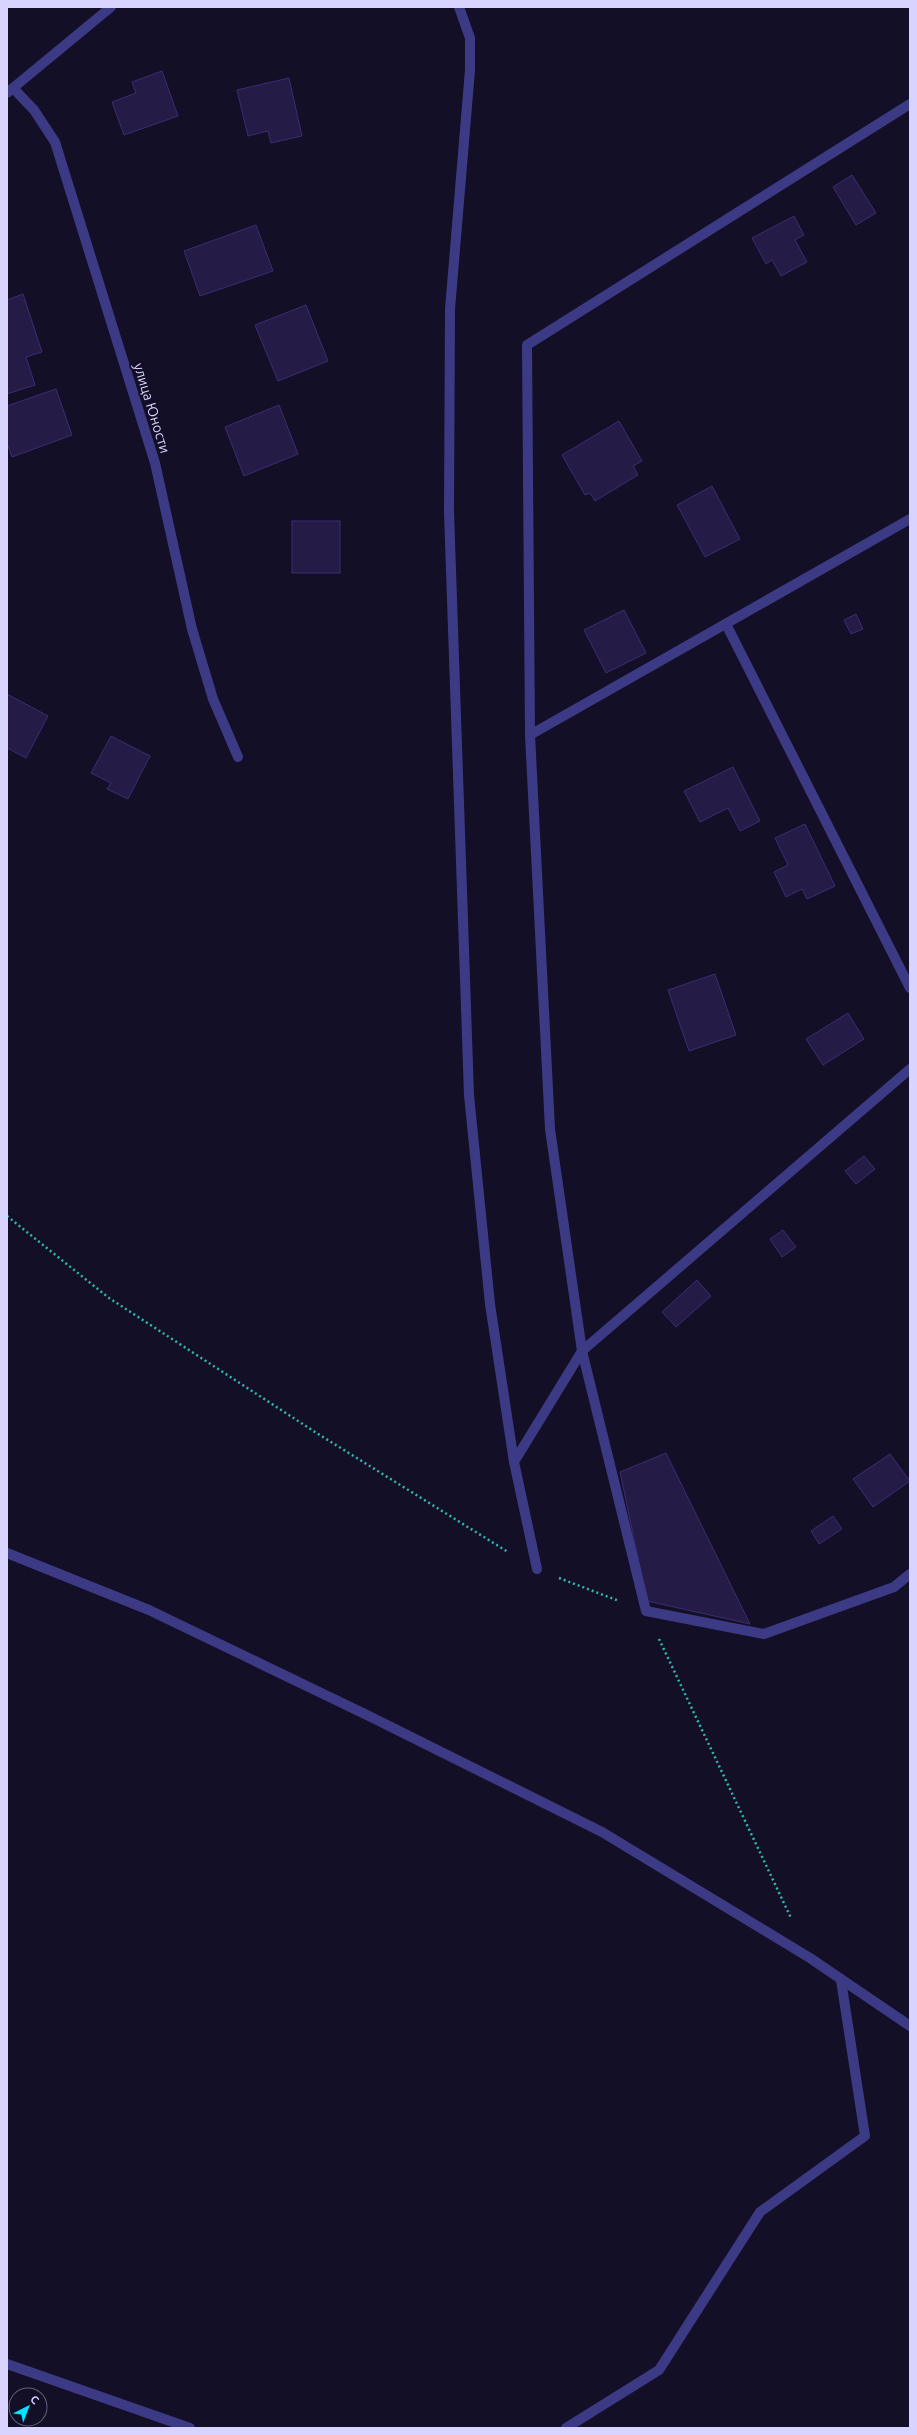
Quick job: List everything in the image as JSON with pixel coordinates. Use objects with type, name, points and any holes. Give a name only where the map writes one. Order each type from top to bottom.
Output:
[{"type":"street","points":[[10,90],[111,7]]},
{"type":"street","points":[[460,7],[470,38],[470,70],[450,309],[449,512],[469,1088],[490,1304],[514,1462],[537,1569]]},
{"type":"street","name":"улица Юности","points":[[10,90],[34,110],[55,142],[155,463],[192,629],[206,678],[213,699],[238,757]]},
{"type":"street","points":[[910,104],[527,345],[530,735],[550,1129],[582,1351],[646,1611],[764,1634],[894,1588],[910,1574]]},
{"type":"street","points":[[530,735],[910,519]]},
{"type":"street","points":[[726,624],[910,988]]},
{"type":"street","points":[[514,1462],[582,1351],[910,1069]]},
{"type":"street","points":[[7,1553],[149,1610],[370,1716],[602,1832],[810,1958],[910,2026]]},
{"type":"street","points":[[566,2428],[659,2370],[760,2212],[865,2136],[841,1980]]},
{"type":"street","points":[[7,2364],[190,2428]]},
{"type":"path","points":[[7,1216],[109,1298],[315,1432],[537,1569],[646,1611],[793,1922]]},
{"type":"building","points":[[162,71],[178,116],[124,135],[112,102],[136,93],[132,82]]},
{"type":"building","points":[[289,78],[302,136],[271,143],[268,131],[248,136],[237,90]]},
{"type":"building","points":[[852,175],[876,213],[856,225],[833,187]]},
{"type":"building","points":[[794,216],[804,235],[795,240],[807,262],[781,276],[772,260],[766,264],[752,238]]},
{"type":"building","points":[[256,225],[273,271],[200,296],[184,251]]},
{"type":"building","points":[[23,294],[42,352],[26,357],[35,385],[7,394],[7,300]]},
{"type":"building","points":[[306,305],[328,361],[278,381],[255,325]]},
{"type":"building","points":[[56,389],[72,435],[12,457],[7,443],[7,406]]},
{"type":"building","points":[[279,405],[298,454],[244,476],[225,427]]},
{"type":"building","points":[[619,421],[642,461],[633,466],[638,475],[595,501],[590,493],[585,495],[562,455]]},
{"type":"building","points":[[712,486],[740,539],[705,557],[677,505]]},
{"type":"building","points":[[292,521],[340,521],[340,573],[292,573]]},
{"type":"building","points":[[624,610],[646,653],[606,673],[584,630]]},
{"type":"building","points":[[856,614],[863,629],[851,634],[844,620]]},
{"type":"building","points":[[7,694],[48,716],[26,758],[7,748]]},
{"type":"building","points":[[111,736],[150,756],[128,799],[107,789],[111,783],[91,773]]},
{"type":"building","points":[[733,767],[760,821],[740,831],[728,808],[700,822],[684,791]]},
{"type":"building","points":[[805,824],[835,886],[807,899],[802,889],[786,897],[774,872],[788,865],[775,838]]},
{"type":"building","points":[[715,974],[736,1035],[689,1051],[668,990]]},
{"type":"building","points":[[848,1013],[864,1039],[823,1065],[806,1039]]},
{"type":"building","points":[[864,1156],[875,1169],[856,1184],[845,1171]]},
{"type":"building","points":[[783,1230],[796,1247],[782,1257],[770,1239]]},
{"type":"building","points":[[697,1280],[711,1296],[676,1327],[662,1312]]},
{"type":"building","points":[[666,1453],[750,1624],[647,1601],[620,1472]]},
{"type":"building","points":[[890,1454],[910,1481],[873,1507],[853,1479]]},
{"type":"building","points":[[833,1516],[842,1529],[819,1544],[811,1531]]}]
